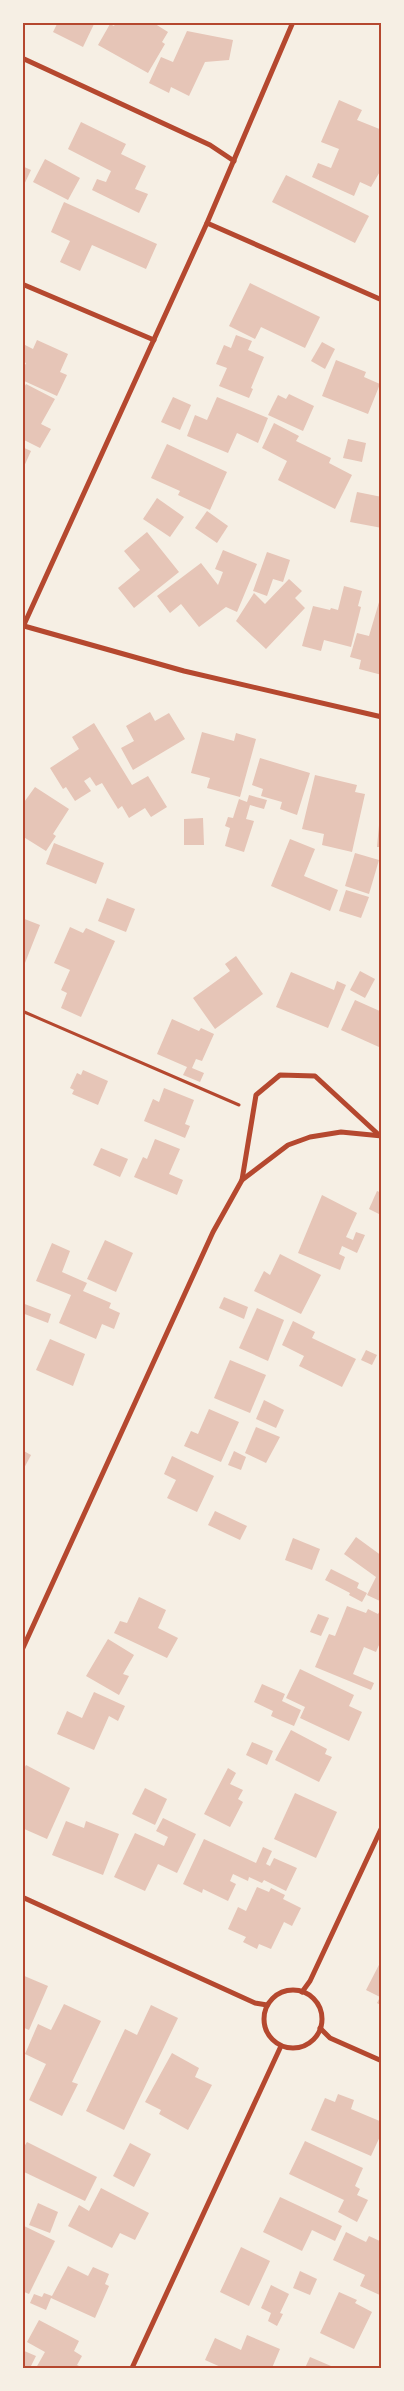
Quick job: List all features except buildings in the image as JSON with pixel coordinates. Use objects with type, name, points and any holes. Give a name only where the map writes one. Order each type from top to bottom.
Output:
[{"type":"street","points":[[293,22],[207,223],[23,628],[184,671],[382,717]]},
{"type":"street","points":[[22,58],[210,145],[234,161]]},
{"type":"street","points":[[207,223],[382,300]]},
{"type":"street","points":[[22,284],[154,340]]},
{"type":"street","points":[[22,1650],[212,1232],[242,1180],[256,1095],[280,1075],[315,1076],[380,1136]]},
{"type":"street","points":[[242,1180],[288,1145],[310,1137],[341,1132],[380,1136]]},
{"type":"street","points":[[302,1992],[310,1981],[382,1827]]},
{"type":"street","points":[[22,1897],[255,2003],[267,2005]]},
{"type":"street","points":[[292,1990],[302,1992],[310,1996],[320,2010],[320,2028],[309,2043],[291,2048],[281,2046],[273,2041],[264,2024],[264,2014],[267,2005],[273,1997],[282,1992],[292,1990]]},
{"type":"street","points":[[320,2028],[330,2038],[382,2061]]},
{"type":"street","points":[[132,2368],[281,2046]]},
{"type":"path","points":[[22,1011],[254,1111]]}]
